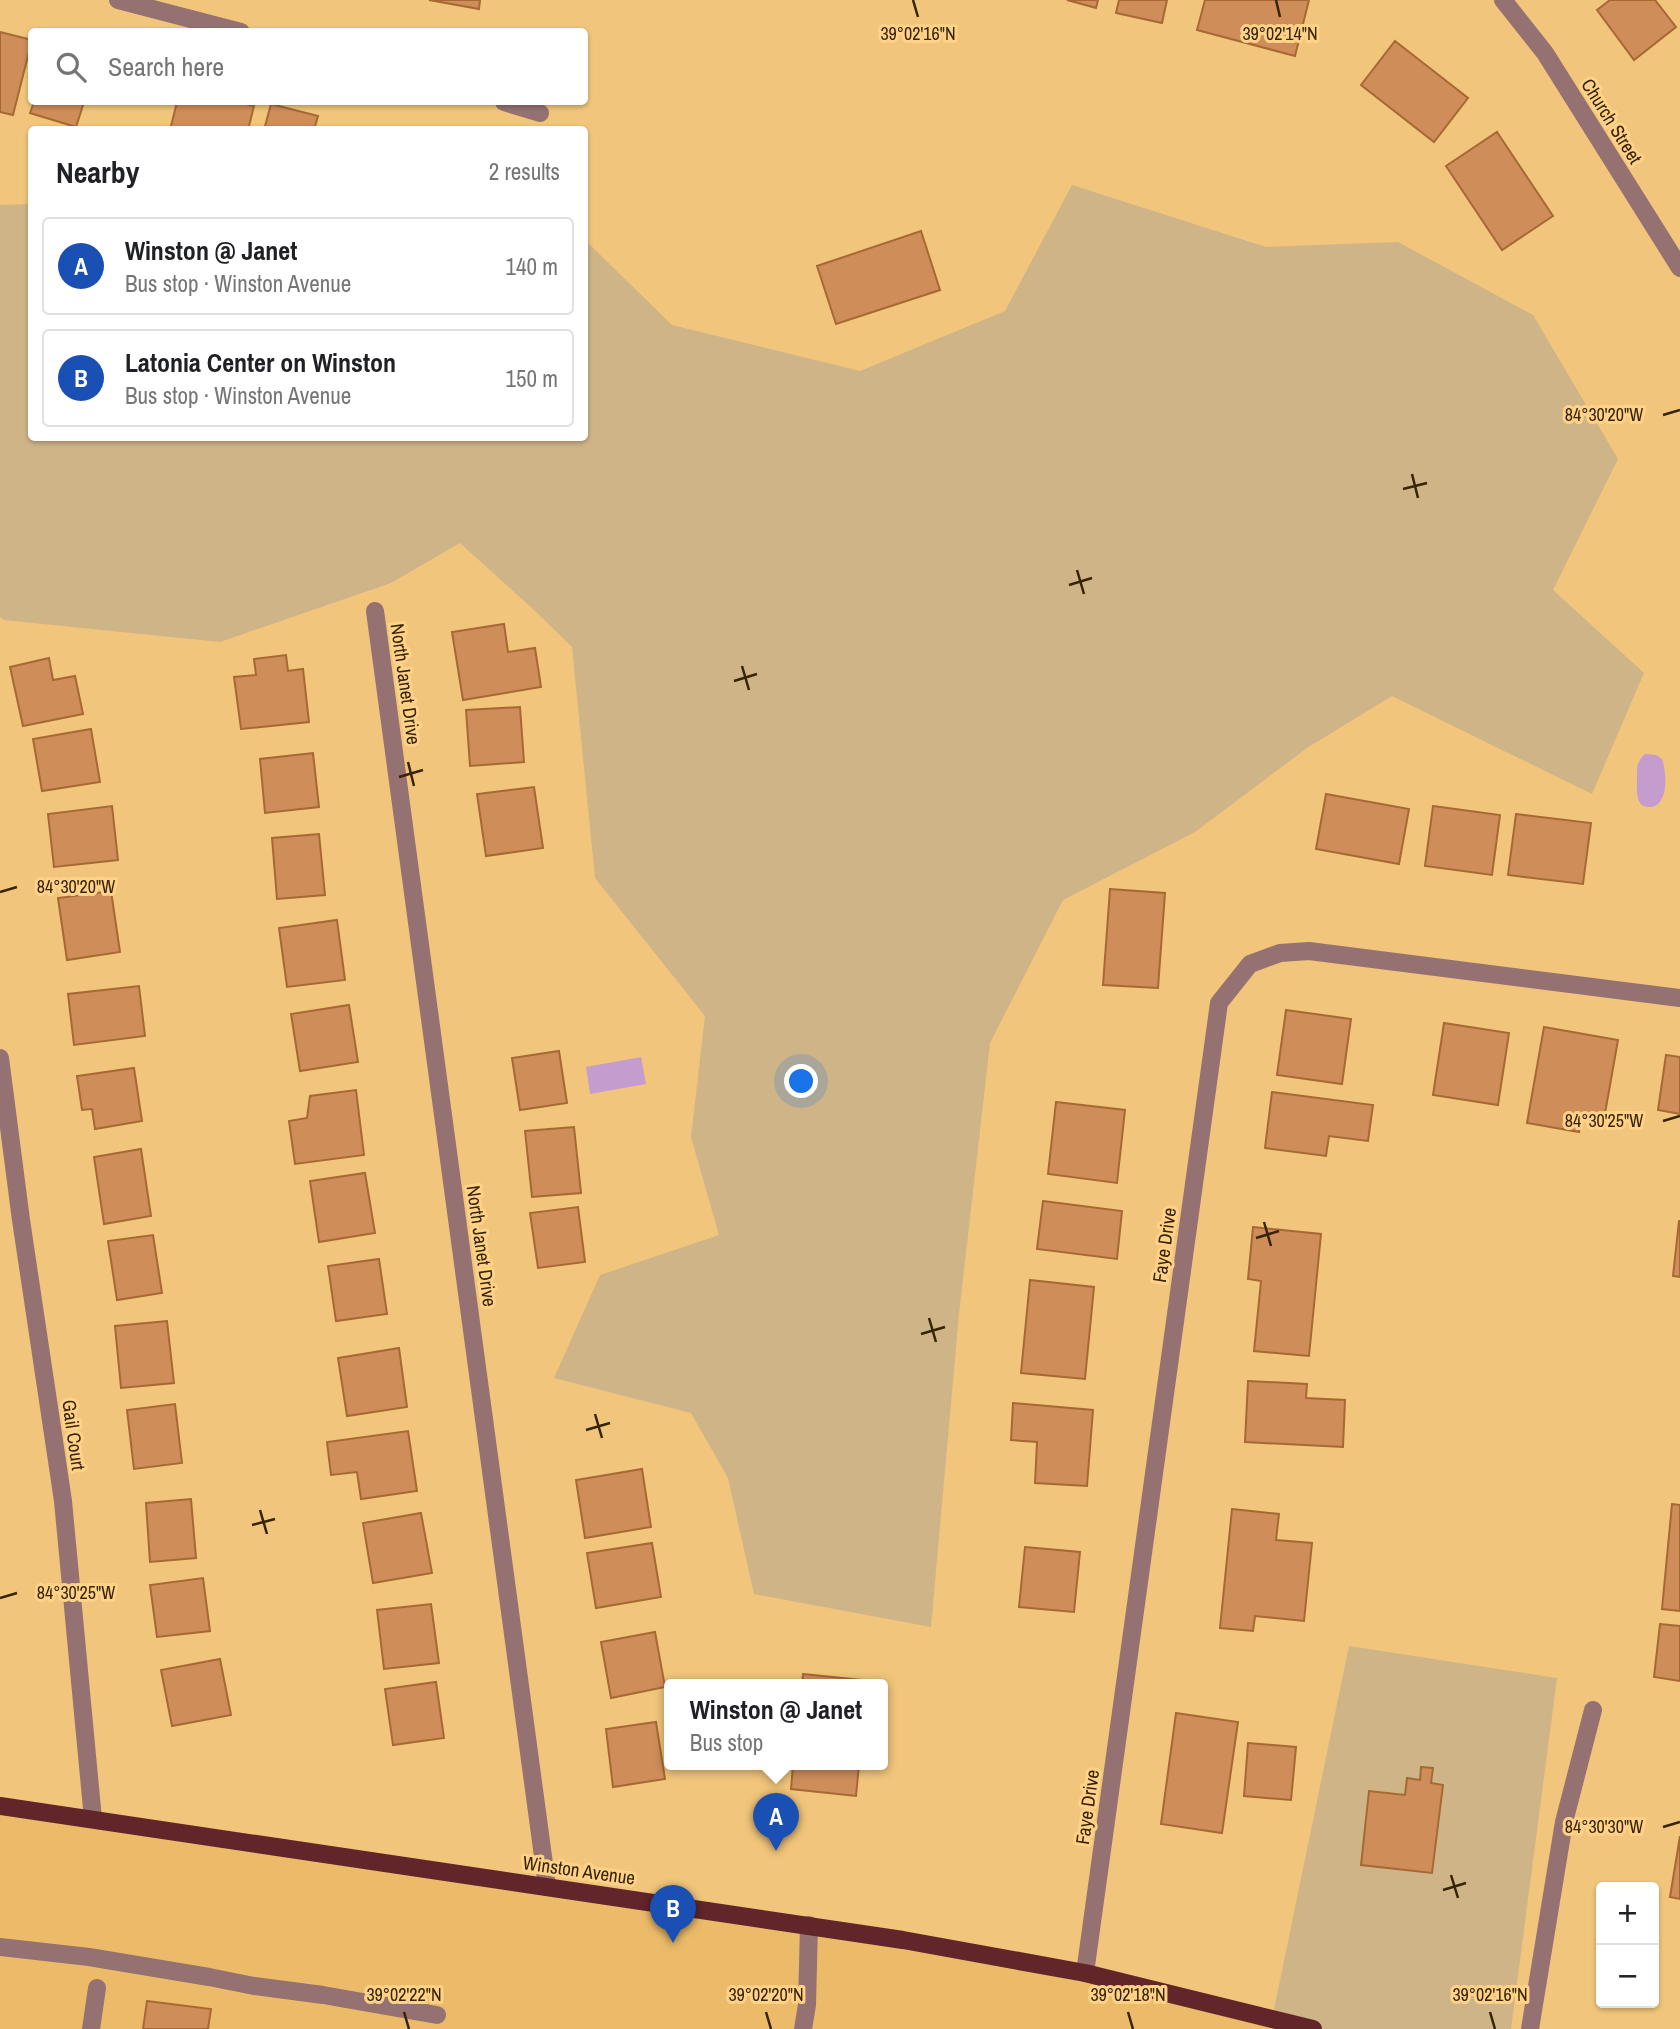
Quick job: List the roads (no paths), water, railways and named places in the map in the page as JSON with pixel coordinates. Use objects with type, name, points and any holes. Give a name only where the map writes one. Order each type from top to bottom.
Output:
[{"type":"main road","name":"Winston Avenue","points":[[0,1806],[809,1925],[1085,1973],[1312,2029]]},
{"type":"street","points":[[118,0],[226,28]]},
{"type":"street","name":"Church Street","points":[[1503,0],[1545,54],[1680,268]]},
{"type":"street","points":[[514,105],[540,113]]},
{"type":"street","name":"North Janet Drive","points":[[375,611],[547,1886]]},
{"type":"street","name":"Faye Drive","points":[[1085,1973],[1219,1003],[1250,964],[1280,953],[1309,951],[1680,998]]},
{"type":"street","name":"Gail Court","points":[[0,1058],[63,1501],[93,1819]]},
{"type":"street","points":[[1530,2029],[1564,1822],[1593,1710]]},
{"type":"street","points":[[803,2029],[807,2005],[809,1925]]},
{"type":"street","points":[[0,1947],[89,1957],[437,2015]]},
{"type":"street","points":[[91,2029],[97,1988]]},
{"type":"place","name":"Winston @ Janet","points":[[776,1851]]},
{"type":"place","name":"Latonia Center on Winston","points":[[673,1943]]}]
